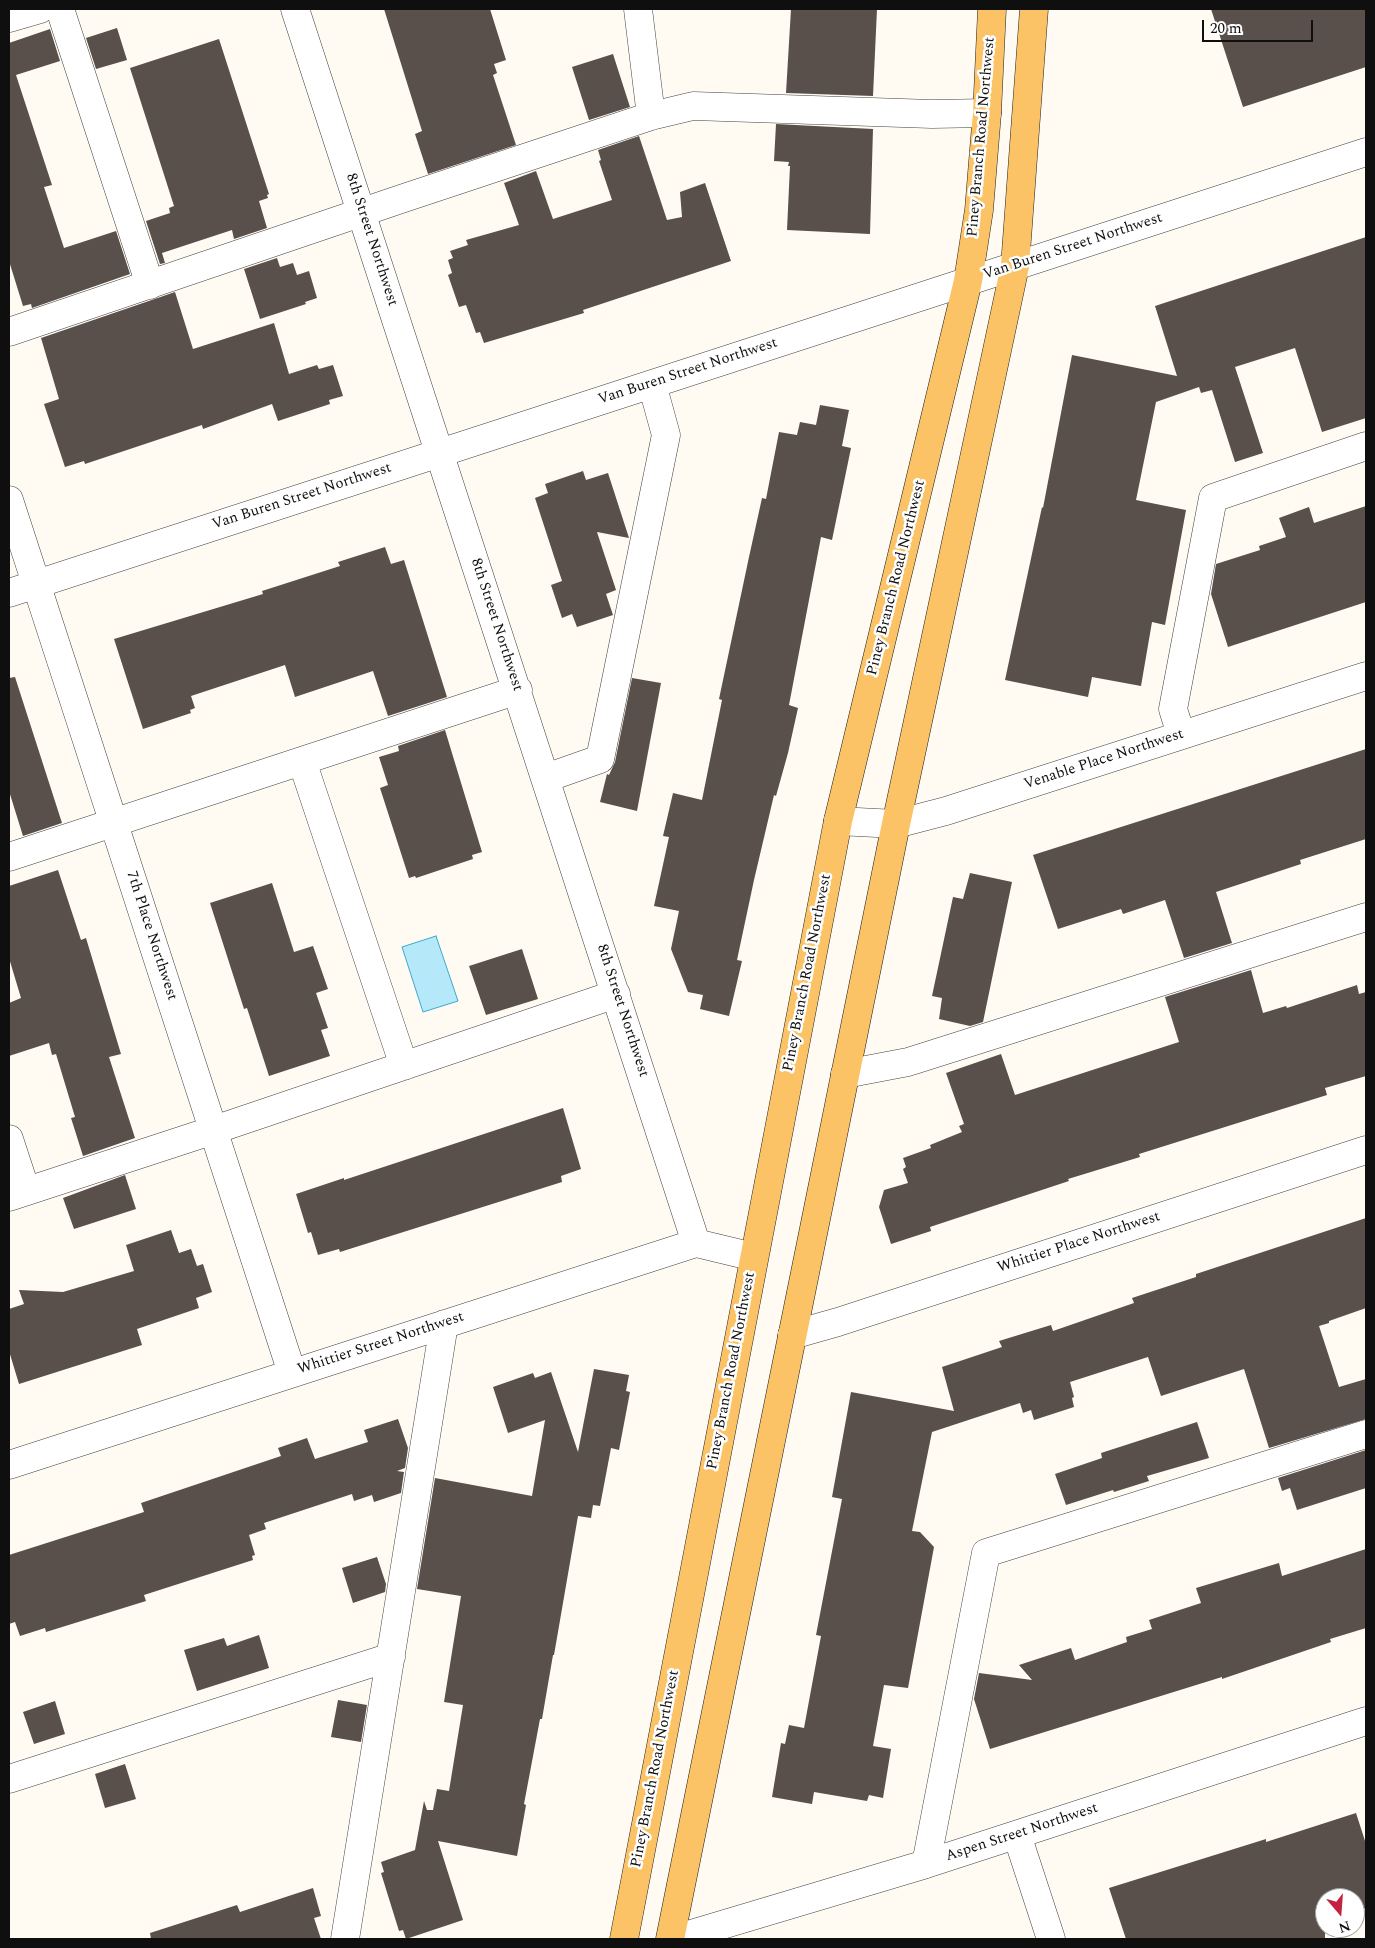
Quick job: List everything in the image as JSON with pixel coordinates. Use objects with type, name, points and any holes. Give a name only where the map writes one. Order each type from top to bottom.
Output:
[{"type":"main road","name":"Piney Branch Road Northwest","points":[[624,1939],[838,821],[968,282],[979,210],[987,113],[992,9]]},
{"type":"main road","points":[[670,1939],[896,824],[1015,266],[1034,9]]},
{"type":"street","points":[[9,18],[40,9]]},
{"type":"street","points":[[60,9],[150,285]]},
{"type":"street","name":"8th Street Northwest","points":[[295,9],[363,213],[696,1243]]},
{"type":"street","points":[[638,9],[651,116]]},
{"type":"street","points":[[9,332],[363,213],[401,198],[651,116],[693,106],[932,114],[987,113]]},
{"type":"street","name":"Van Buren Street Northwest","points":[[9,592],[1366,152]]},
{"type":"street","points":[[546,778],[600,759],[666,435],[652,384]]},
{"type":"street","points":[[1181,735],[1173,709],[1213,498],[1366,446]]},
{"type":"street","name":"7th Place Northwest","points":[[9,500],[292,1373]]},
{"type":"street","name":"Venable Place Northwest","points":[[838,821],[896,824],[967,804],[1366,676]]},
{"type":"street","points":[[9,857],[518,690]]},
{"type":"street","points":[[302,761],[404,1066]]},
{"type":"street","points":[[846,1074],[908,1062],[1366,917]]},
{"type":"street","points":[[9,1139],[18,1194],[616,994]]},
{"type":"street","name":"Whittier Place Northwest","points":[[792,1335],[838,1322],[1366,1150]]},
{"type":"street","points":[[696,1243],[754,1257]]},
{"type":"street","name":"Whittier Street Northwest","points":[[9,1465],[696,1243]]},
{"type":"street","points":[[345,1939],[444,1324]]},
{"type":"street","points":[[926,1864],[986,1553],[1366,1434]]},
{"type":"street","points":[[9,1779],[391,1657]]},
{"type":"street","name":"Aspen Street Northwest","points":[[675,1939],[926,1864],[1366,1721]]},
{"type":"street","points":[[1017,1835],[1051,1939]]},
{"type":"water","points":[[436,936],[458,1001],[423,1012],[402,947]]},
{"type":"building","points":[[384,9],[490,9],[506,60],[494,64],[497,73],[493,75],[516,145],[428,174],[415,134],[422,131]]},
{"type":"building","points":[[791,9],[877,9],[873,96],[786,93]]},
{"type":"building","points":[[1211,9],[1366,9],[1366,67],[1243,107]]},
{"type":"building","points":[[117,28],[127,60],[96,69],[86,38]]},
{"type":"building","points":[[50,29],[60,61],[16,75],[52,185],[44,187],[64,248],[116,231],[130,274],[32,308],[31,304],[23,306],[9,261],[9,43]]},
{"type":"building","points":[[219,39],[269,194],[267,195],[268,198],[259,201],[267,228],[234,239],[232,230],[162,253],[165,263],[160,264],[146,221],[170,213],[169,208],[174,206],[130,68]]},
{"type":"building","points":[[613,54],[630,107],[589,120],[572,67]]},
{"type":"building","points":[[776,124],[873,129],[870,234],[787,230],[790,166],[788,166],[789,162],[774,161]]},
{"type":"building","points":[[639,136],[667,220],[682,217],[680,192],[705,183],[731,261],[583,310],[584,313],[484,343],[480,332],[476,333],[466,305],[459,307],[448,275],[452,273],[448,260],[453,258],[450,251],[468,245],[466,240],[519,225],[504,183],[536,171],[553,219],[612,200],[599,161],[601,160],[598,150]]},
{"type":"building","points":[[1366,237],[1366,418],[1322,432],[1295,348],[1235,367],[1263,453],[1235,462],[1212,390],[1201,393],[1199,387],[1156,402],[1136,500],[1186,510],[1165,625],[1152,622],[1141,686],[1092,677],[1088,697],[1005,680],[1043,508],[1072,355],[1177,376],[1155,306]]},
{"type":"building","points":[[277,258],[280,267],[293,263],[297,275],[309,271],[317,298],[305,302],[306,304],[260,319],[244,269]]},
{"type":"building","points":[[175,292],[193,349],[274,323],[289,374],[317,365],[319,369],[333,365],[343,396],[329,400],[330,404],[278,421],[272,404],[203,429],[202,425],[85,464],[84,461],[65,467],[44,404],[59,399],[41,338]]},
{"type":"building","points":[[820,405],[849,410],[842,446],[851,448],[832,540],[821,537],[789,705],[798,708],[788,753],[776,796],[774,795],[754,880],[737,960],[742,961],[729,1016],[700,1009],[703,995],[688,992],[671,949],[679,911],[654,906],[669,837],[663,836],[673,793],[702,800],[722,700],[719,699],[762,498],[766,499],[779,432],[797,435],[800,422],[816,425]]},
{"type":"building","points":[[583,471],[586,480],[608,473],[629,538],[597,532],[616,590],[606,594],[613,615],[577,627],[572,614],[562,618],[551,585],[562,581],[535,498],[548,493],[545,484]]},
{"type":"building","points":[[1366,506],[1366,602],[1228,647],[1211,594],[1216,564],[1260,550],[1259,546],[1286,537],[1279,518],[1309,507],[1314,523]]},
{"type":"building","points":[[385,547],[391,564],[404,560],[447,697],[388,716],[373,671],[295,697],[285,665],[191,696],[195,708],[190,710],[191,713],[143,729],[114,639],[263,594],[262,591],[340,566],[338,562]]},
{"type":"building","points":[[15,677],[62,823],[23,836],[9,791],[9,678]]},
{"type":"building","points":[[632,678],[661,683],[637,811],[600,802],[607,774],[609,775],[615,762]]},
{"type":"building","points":[[445,730],[482,852],[472,855],[473,859],[416,878],[415,876],[409,878],[380,788],[388,785],[379,757],[399,751],[398,746]]},
{"type":"building","points":[[1366,749],[1366,839],[1300,860],[1301,864],[1216,892],[1232,943],[1184,958],[1165,900],[1123,914],[1121,909],[1058,929],[1033,855]]},
{"type":"building","points":[[58,870],[81,940],[86,938],[121,1054],[109,1057],[135,1138],[83,1156],[71,1118],[75,1117],[56,1054],[52,1055],[49,1043],[9,1056],[9,1003],[21,998],[9,958],[9,886]]},
{"type":"building","points":[[970,873],[1012,882],[983,1022],[970,1026],[939,1019],[942,998],[932,996],[953,897],[963,899]]},
{"type":"building","points":[[272,883],[294,952],[313,946],[328,989],[316,993],[328,1028],[321,1030],[330,1056],[269,1076],[247,1008],[244,1009],[210,903]]},
{"type":"building","points":[[522,949],[538,999],[486,1015],[469,966]]},
{"type":"building","points":[[1251,970],[1263,1013],[1286,1006],[1287,1008],[1357,985],[1359,994],[1366,992],[1366,1076],[1325,1088],[1327,1095],[1139,1154],[1140,1157],[1068,1179],[1069,1181],[930,1227],[931,1231],[891,1244],[879,1207],[884,1190],[908,1183],[903,1169],[906,1167],[903,1158],[931,1148],[930,1145],[962,1132],[959,1126],[964,1124],[946,1073],[1001,1054],[1015,1095],[1179,1042],[1165,997]]},
{"type":"building","points":[[563,1108],[581,1169],[561,1176],[562,1182],[340,1252],[339,1249],[318,1255],[311,1232],[308,1233],[296,1194]]},
{"type":"building","points":[[125,1175],[136,1209],[74,1229],[63,1198]]},
{"type":"building","points":[[1366,1218],[1366,1308],[1319,1326],[1339,1387],[1366,1379],[1366,1419],[1269,1448],[1244,1369],[1161,1396],[1148,1357],[1070,1382],[1074,1397],[1072,1398],[1074,1407],[1034,1420],[1031,1410],[1023,1413],[1020,1403],[932,1432],[912,1531],[920,1532],[934,1547],[908,1688],[884,1685],[873,1746],[891,1749],[883,1798],[869,1795],[867,1801],[814,1792],[812,1804],[772,1797],[781,1743],[785,1744],[789,1725],[804,1728],[821,1636],[816,1635],[842,1499],[832,1497],[851,1392],[954,1411],[942,1367],[1002,1347],[999,1341],[1051,1325],[1053,1331],[1134,1303],[1132,1298],[1196,1277],[1196,1274]]},
{"type":"building","points":[[171,1230],[179,1253],[191,1249],[197,1266],[203,1264],[212,1292],[196,1298],[199,1308],[137,1329],[142,1345],[19,1384],[9,1351],[9,1309],[24,1304],[19,1290],[63,1292],[134,1271],[126,1245]]},
{"type":"building","points":[[594,1369],[629,1375],[626,1391],[630,1392],[619,1450],[611,1448],[600,1506],[593,1505],[591,1518],[578,1516],[542,1719],[540,1719],[524,1804],[526,1805],[517,1856],[438,1841],[463,1920],[406,1939],[403,1930],[399,1931],[381,1873],[384,1872],[381,1862],[415,1850],[424,1801],[427,1810],[433,1810],[437,1789],[449,1791],[463,1705],[444,1702],[461,1596],[417,1589],[435,1478],[532,1496],[545,1420],[508,1433],[493,1387],[533,1373],[535,1378],[551,1372],[578,1452]]},
{"type":"building","points":[[398,1419],[408,1448],[405,1468],[397,1471],[404,1472],[401,1493],[374,1502],[372,1495],[354,1501],[352,1494],[264,1523],[266,1529],[249,1535],[255,1555],[252,1556],[253,1560],[144,1595],[146,1601],[46,1632],[45,1628],[20,1636],[15,1622],[9,1624],[9,1555],[144,1512],[141,1503],[281,1456],[278,1448],[307,1438],[315,1459],[368,1442],[364,1430]]},
{"type":"building","points":[[1197,1422],[1209,1458],[1147,1476],[1149,1481],[1066,1505],[1055,1474],[1102,1458],[1101,1453]]},
{"type":"building","points":[[1366,1450],[1366,1488],[1297,1510],[1290,1488],[1282,1491],[1278,1478]]},
{"type":"building","points":[[1366,1549],[1366,1628],[1330,1639],[1331,1642],[1222,1679],[1222,1677],[990,1749],[974,1699],[979,1673],[1032,1680],[1019,1665],[1071,1648],[1075,1660],[1127,1642],[1126,1637],[1152,1629],[1149,1620],[1201,1603],[1196,1588],[1279,1563],[1282,1576]]},
{"type":"building","points":[[377,1557],[386,1584],[385,1592],[353,1603],[342,1568]]},
{"type":"building","points":[[259,1635],[269,1668],[197,1691],[184,1650],[224,1638],[227,1646]]},
{"type":"building","points":[[338,1700],[367,1705],[361,1742],[331,1737]]},
{"type":"building","points":[[55,1701],[65,1734],[34,1744],[23,1712]]},
{"type":"building","points":[[125,1764],[136,1799],[105,1808],[95,1774]]},
{"type":"building","points":[[1356,1813],[1366,1844],[1366,1908],[1365,1888],[1315,1888],[1315,1938],[1325,1939],[1126,1939],[1109,1888],[1266,1839],[1266,1842]]},
{"type":"building","points":[[313,1888],[321,1916],[314,1918],[321,1939],[151,1939],[150,1933],[237,1905],[240,1912]]}]
